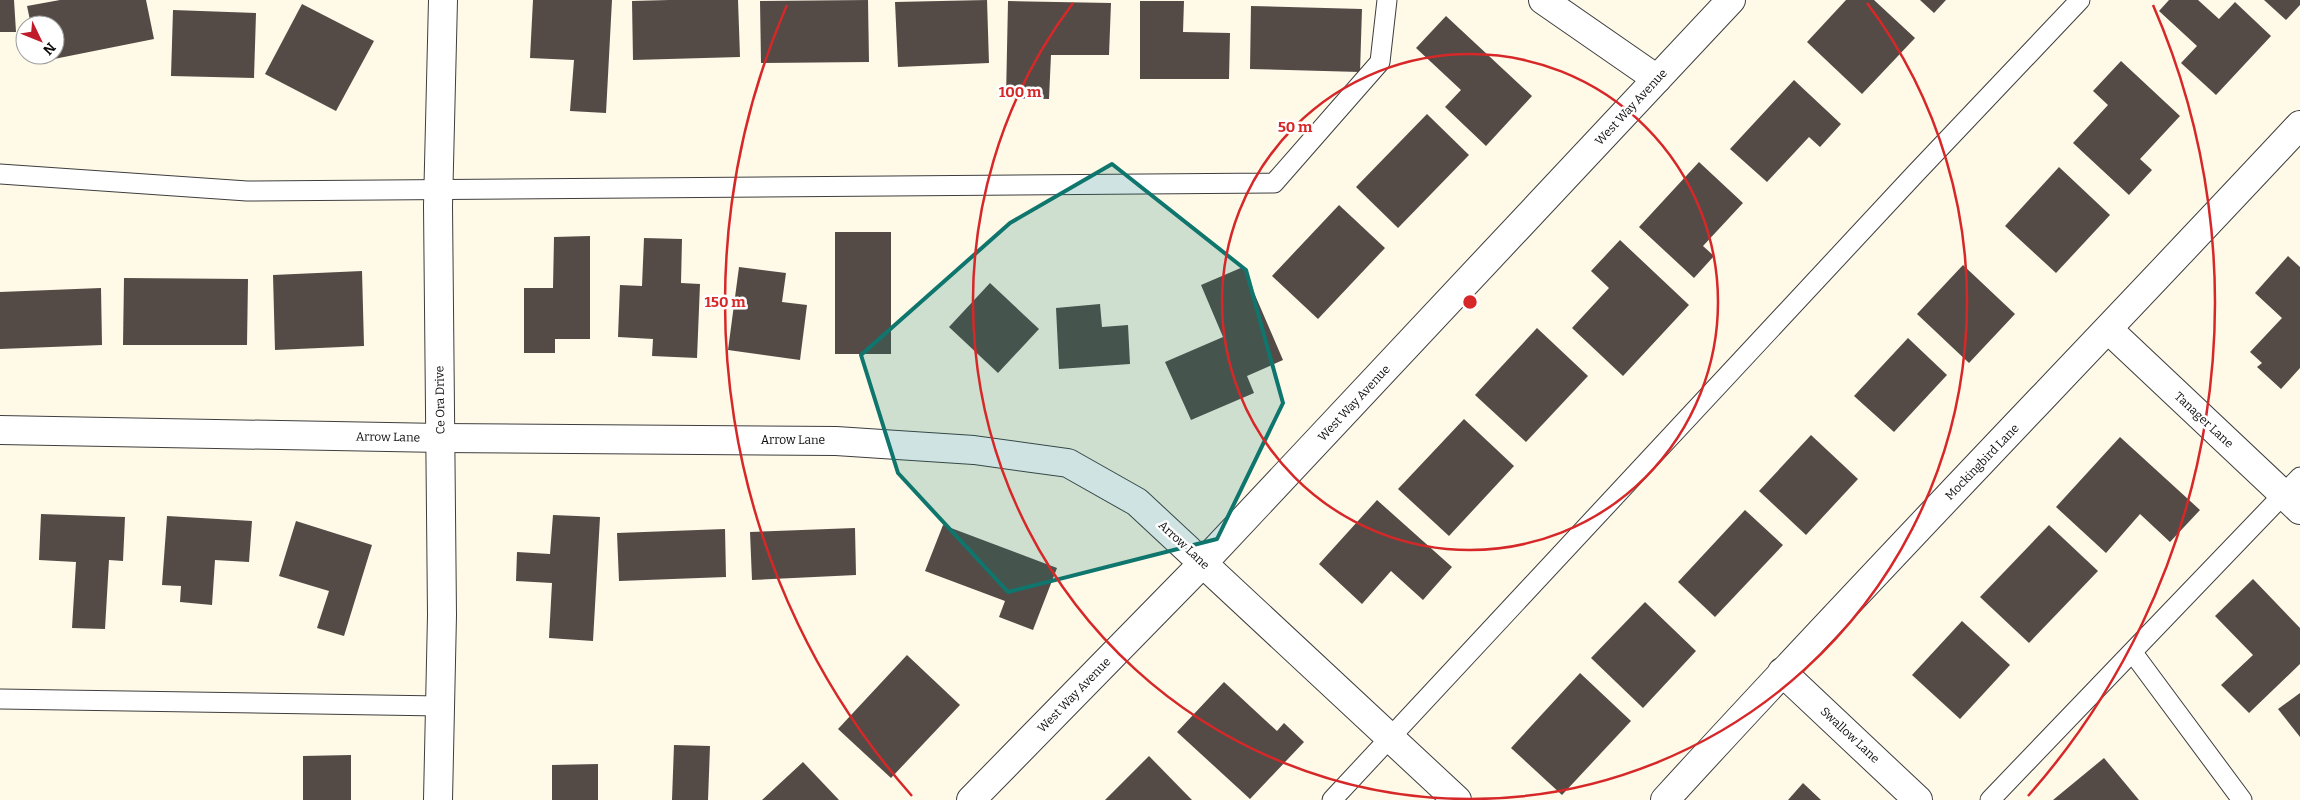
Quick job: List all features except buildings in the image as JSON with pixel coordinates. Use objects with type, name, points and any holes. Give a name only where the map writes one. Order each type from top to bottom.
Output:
[{"type":"street","name":"Ce Ora Drive","points":[[438,800],[442,615],[438,191],[443,0]]},
{"type":"street","points":[[1542,0],[1657,80]]},
{"type":"street","name":"West Way Avenue","points":[[971,800],[1203,562],[1731,0]]},
{"type":"street","name":"Mockingbird Lane","points":[[1665,800],[1782,672],[2109,330],[2300,125]]},
{"type":"street","name":"Tanager Lane","points":[[2109,330],[2294,494]]},
{"type":"street","name":"Arrow Lane","points":[[0,430],[441,438],[836,441],[974,450],[1068,463],[1138,502],[1457,800]]},
{"type":"street","name":"Swallow Lane","points":[[1782,672],[1918,800]]},
{"type":"lane","points":[[0,174],[247,191],[1274,183],[1380,62],[1387,0]]},
{"type":"lane","points":[[1332,800],[1914,174],[2080,0]]},
{"type":"lane","points":[[1990,800],[2133,652],[2294,494]]},
{"type":"lane","points":[[2133,652],[2242,800]]},
{"type":"lane","points":[[0,699],[440,706]]},
{"type":"highlighted area","points":[[1112,164],[1246,270],[1283,403],[1217,539],[1008,592],[898,473],[861,355],[1010,223]]}]
